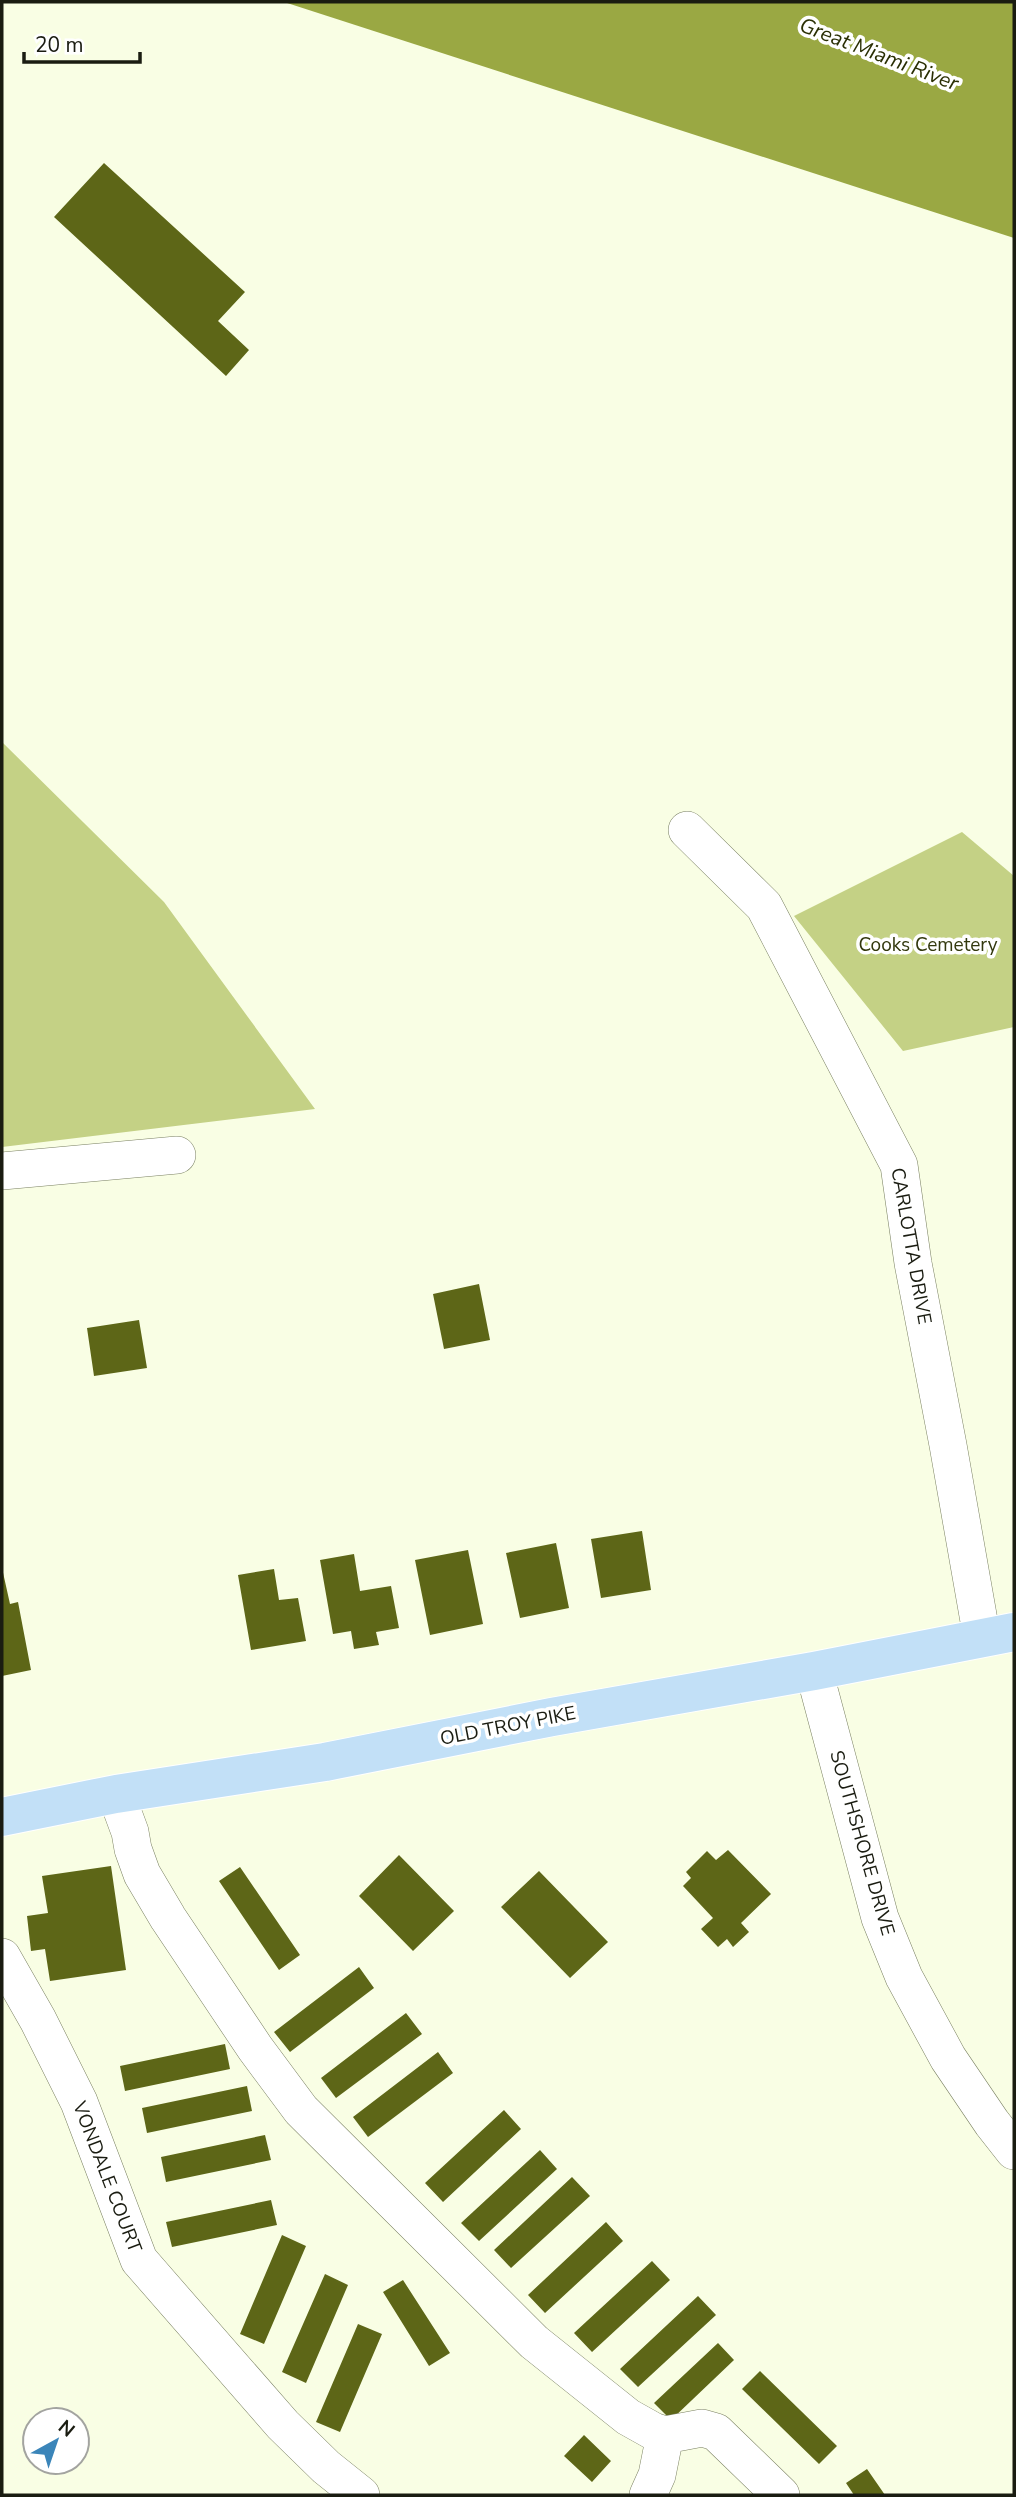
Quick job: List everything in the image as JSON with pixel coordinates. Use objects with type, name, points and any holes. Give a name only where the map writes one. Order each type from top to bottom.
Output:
[{"type":"main road","name":"OLD TROY PIKE","points":[[2,1817],[116,1794],[325,1762],[552,1717],[814,1671],[998,1635]]},
{"type":"street","name":"CARLOTTA DRIVE","points":[[687,830],[764,906],[899,1165],[915,1275],[948,1446],[998,1635]]},
{"type":"street","points":[[2,1171],[177,1155]]},
{"type":"street","name":"SOUTHSHORE DRIVE","points":[[814,1671],[880,1918],[904,1977],[948,2058],[1014,2151]]},
{"type":"street","points":[[116,1794],[142,1874],[255,2048],[301,2110],[534,2342],[628,2417],[653,2431],[665,2435],[702,2428],[716,2432],[781,2495]]},
{"type":"street","name":"VONDALE COURT","points":[[2,1957],[38,2020],[79,2102],[139,2260],[283,2425],[326,2467],[361,2495]]},
{"type":"street","points":[[648,2495],[657,2475],[665,2435]]},
{"type":"green space","points":[[2,742],[164,902],[315,1109],[2,1147]]},
{"type":"green space","name":"Cooks Cemetery","points":[[962,832],[1014,876],[1014,1027],[903,1051],[794,916]]},
{"type":"water","name":"Great Miami River","points":[[284,2],[1014,2],[1014,238]]},
{"type":"building","points":[[104,163],[245,292],[218,321],[249,350],[226,376],[54,217]]},
{"type":"building","points":[[479,1284],[490,1340],[444,1349],[433,1294]]},
{"type":"building","points":[[139,1320],[147,1368],[94,1376],[87,1328]]},
{"type":"building","points":[[642,1531],[651,1590],[601,1598],[591,1539]]},
{"type":"building","points":[[556,1543],[569,1608],[520,1618],[506,1553]]},
{"type":"building","points":[[468,1550],[483,1624],[430,1635],[415,1560]]},
{"type":"building","points":[[354,1554],[360,1591],[391,1586],[399,1628],[376,1632],[379,1645],[354,1649],[351,1631],[333,1634],[320,1560]]},
{"type":"building","points":[[2,1568],[10,1604],[18,1602],[31,1670],[2,1676]]},
{"type":"building","points":[[274,1569],[279,1600],[298,1598],[306,1641],[251,1650],[238,1575]]},
{"type":"building","points":[[728,1850],[771,1894],[741,1923],[749,1932],[733,1947],[727,1939],[718,1947],[701,1929],[713,1918],[683,1886],[691,1878],[686,1872],[707,1851],[716,1860]]},
{"type":"building","points":[[399,1855],[454,1911],[413,1951],[359,1896]]},
{"type":"building","points":[[111,1866],[126,1970],[50,1981],[45,1949],[31,1951],[27,1916],[48,1913],[42,1876]]},
{"type":"building","points":[[240,1867],[300,1955],[279,1970],[219,1881]]},
{"type":"building","points":[[539,1871],[608,1942],[570,1978],[501,1907]]},
{"type":"building","points":[[359,1967],[374,1988],[290,2052],[274,2032]]},
{"type":"building","points":[[406,2013],[422,2034],[336,2098],[321,2078]]},
{"type":"building","points":[[225,2044],[230,2069],[125,2091],[120,2066]]},
{"type":"building","points":[[438,2052],[453,2073],[368,2137],[353,2117]]},
{"type":"building","points":[[247,2086],[252,2111],[147,2133],[142,2108]]},
{"type":"building","points":[[504,2110],[521,2129],[443,2202],[425,2183]]},
{"type":"building","points":[[265,2135],[271,2160],[166,2182],[161,2157]]},
{"type":"building","points":[[540,2150],[557,2169],[479,2241],[461,2223]]},
{"type":"building","points":[[572,2177],[590,2196],[511,2268],[494,2250]]},
{"type":"building","points":[[271,2200],[277,2225],[172,2247],[166,2222]]},
{"type":"building","points":[[606,2222],[623,2241],[545,2313],[528,2295]]},
{"type":"building","points":[[282,2235],[306,2246],[264,2344],[240,2334]]},
{"type":"building","points":[[652,2261],[670,2280],[592,2352],[574,2333]]},
{"type":"building","points":[[325,2274],[348,2285],[306,2383],[282,2372]]},
{"type":"building","points":[[403,2280],[450,2353],[429,2366],[383,2292]]},
{"type":"building","points":[[698,2296],[716,2315],[638,2387],[620,2369]]},
{"type":"building","points":[[358,2324],[382,2334],[340,2432],[316,2422]]},
{"type":"building","points":[[718,2343],[734,2360],[671,2420],[654,2403]]},
{"type":"building","points":[[760,2371],[837,2446],[819,2464],[742,2389]]},
{"type":"building","points":[[584,2435],[611,2461],[592,2482],[564,2456]]},
{"type":"building","points":[[867,2469],[885,2495],[854,2495],[846,2483]]}]
